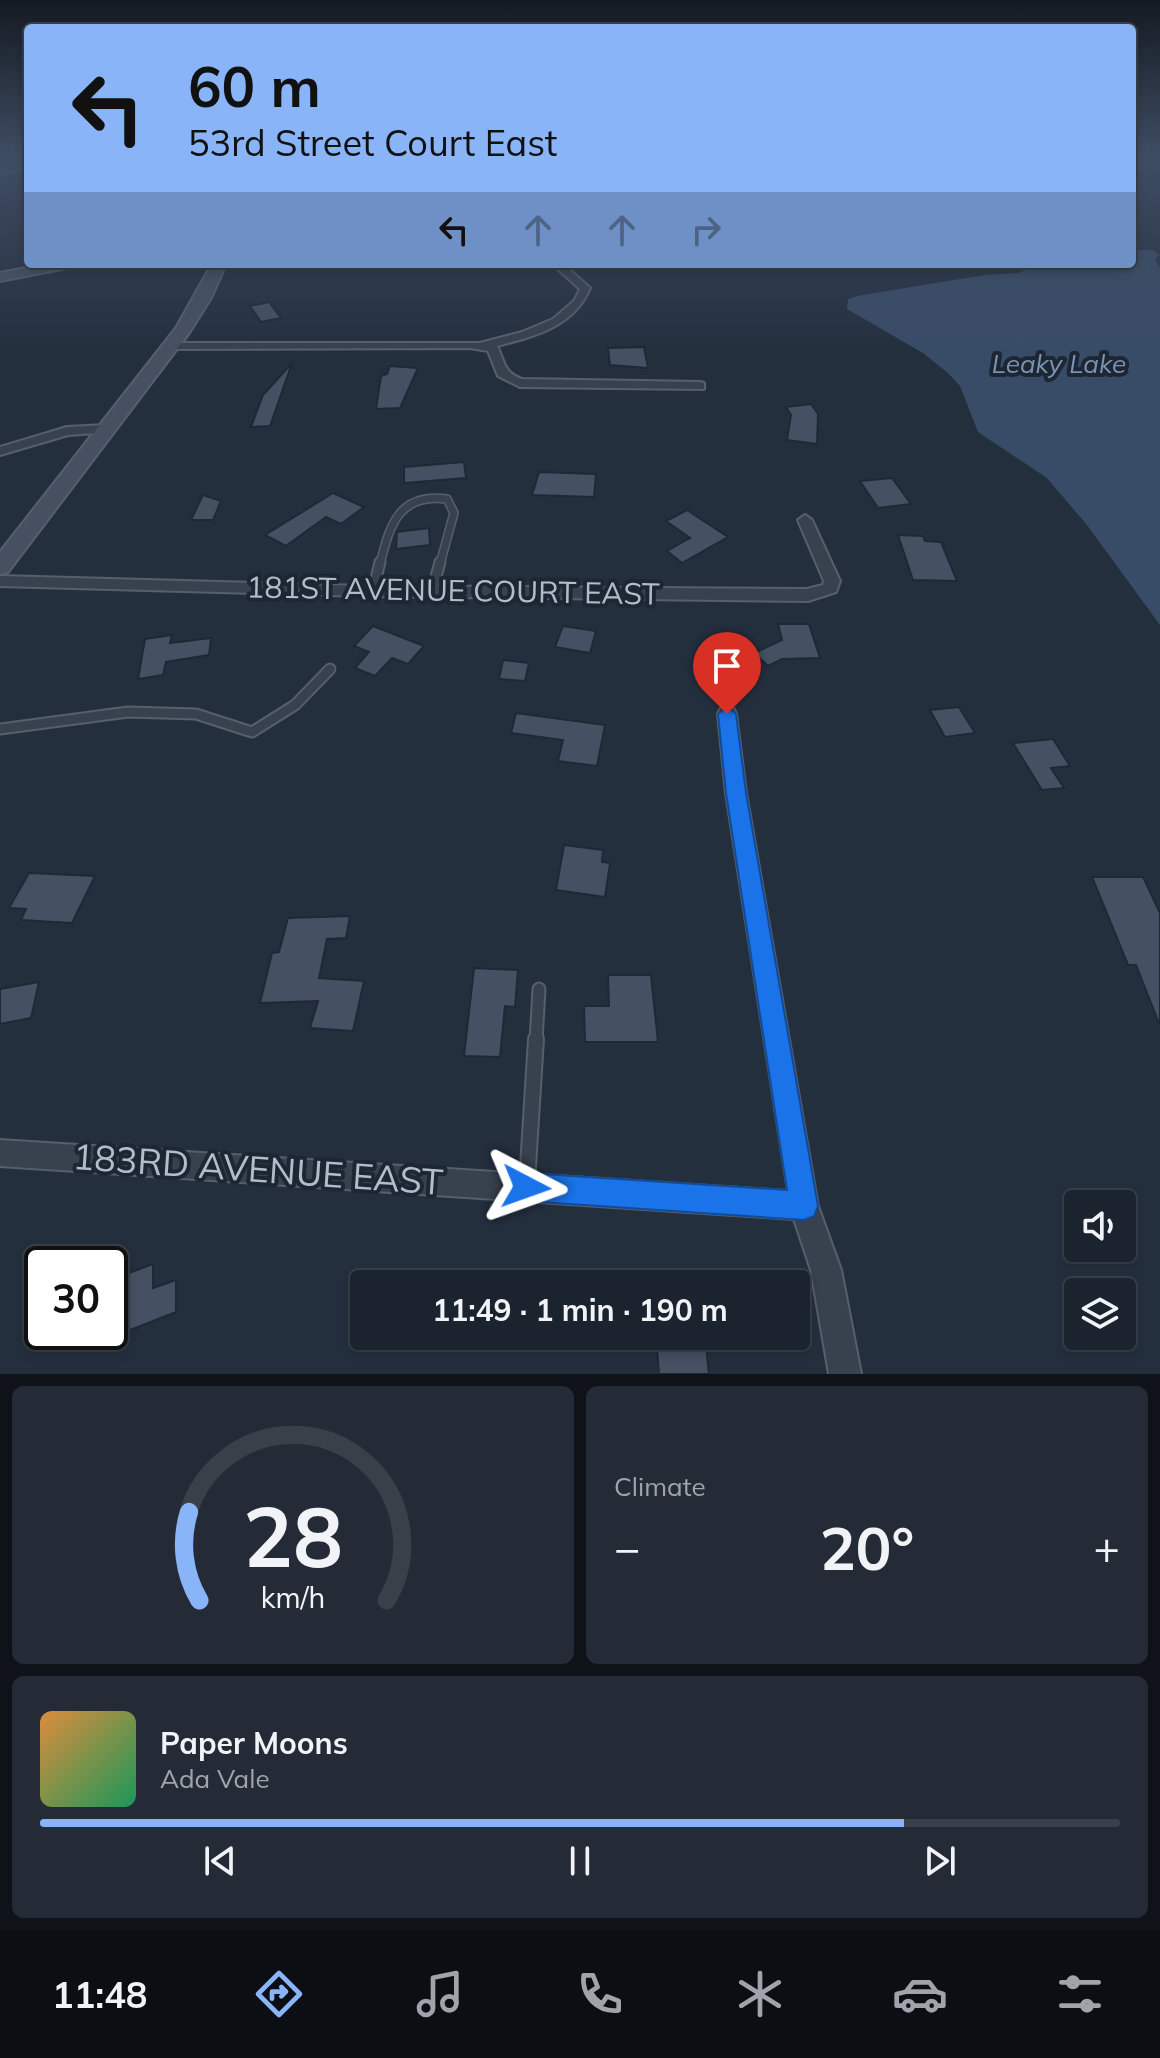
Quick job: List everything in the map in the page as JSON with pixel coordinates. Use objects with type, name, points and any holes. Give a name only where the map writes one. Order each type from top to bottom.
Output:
[{"type":"street","points":[[0,277],[46,268]]},
{"type":"street","points":[[0,567],[170,346],[203,298],[217,268]]},
{"type":"street","points":[[482,346],[551,324],[580,299],[585,288],[562,268]]},
{"type":"street","points":[[170,346],[482,346],[493,348],[494,365],[498,371],[520,383],[700,386]]},
{"type":"street","points":[[0,451],[67,431],[106,429]]},
{"type":"street","name":"181ST AVENUE COURT EAST","points":[[0,581],[373,591],[808,595],[830,588],[832,581],[805,520]]},
{"type":"street","points":[[727,714],[736,793],[804,1206],[826,1270],[845,1374]]},
{"type":"street","name":"183RD AVENUE EAST","points":[[0,1153],[804,1206]]},
{"type":"lane","points":[[373,591],[397,514],[413,498],[434,495],[447,499],[454,513],[432,592]]},
{"type":"lane","points":[[0,729],[128,712],[196,714],[252,732],[295,705],[330,669]]},
{"type":"lane","points":[[526,1187],[539,989]]},
{"type":"water","name":"Leaky Lake","points":[[1136,250],[1152,250],[1160,255],[1155,259],[1160,268],[1160,625],[1087,525],[1047,478],[978,432],[960,386],[948,373],[923,353],[847,309],[848,299],[862,295],[985,275],[1019,273],[1028,268],[1136,268]]},
{"type":"building","points":[[269,302],[281,318],[261,322],[250,306]]},
{"type":"building","points":[[644,347],[648,368],[610,365],[608,348]]},
{"type":"building","points":[[292,363],[270,426],[251,427],[263,395]]},
{"type":"building","points":[[390,366],[418,368],[400,408],[376,409],[381,376],[387,374]]},
{"type":"building","points":[[811,404],[818,414],[817,444],[787,440],[791,415],[786,407]]},
{"type":"building","points":[[464,462],[466,478],[404,483],[404,467]]},
{"type":"building","points":[[539,472],[596,474],[594,497],[532,495]]},
{"type":"building","points":[[892,478],[911,504],[878,508],[860,481]]},
{"type":"building","points":[[333,493],[364,507],[341,524],[326,517],[286,546],[265,535]]},
{"type":"building","points":[[203,495],[221,501],[213,520],[191,520]]},
{"type":"building","points":[[687,510],[728,537],[682,563],[667,551],[690,538],[666,521]]},
{"type":"building","points":[[429,528],[430,545],[396,549],[397,532]]},
{"type":"building","points":[[898,535],[923,536],[925,541],[941,542],[957,581],[913,580]]},
{"type":"building","points":[[778,624],[809,624],[820,658],[782,659],[768,666],[754,653],[782,640]]},
{"type":"building","points":[[373,626],[424,646],[408,664],[392,658],[375,676],[355,668],[369,652],[354,646]]},
{"type":"building","points":[[563,626],[596,631],[590,653],[555,647]]},
{"type":"building","points":[[172,635],[170,643],[211,638],[209,655],[166,662],[163,675],[138,679],[145,639]]},
{"type":"building","points":[[503,660],[529,663],[525,681],[499,679]]},
{"type":"building","points":[[959,707],[975,733],[945,737],[930,710]]},
{"type":"building","points":[[516,713],[605,725],[597,766],[558,761],[563,740],[511,733]]},
{"type":"building","points":[[1053,739],[1070,766],[1051,768],[1064,788],[1042,790],[1013,743]]},
{"type":"building","points":[[564,845],[603,850],[602,862],[610,863],[605,897],[556,890]]},
{"type":"building","points":[[29,873],[95,876],[72,923],[21,920],[26,909],[9,908]]},
{"type":"building","points":[[1092,877],[1143,877],[1160,913],[1160,1026],[1136,965],[1128,965]]},
{"type":"building","points":[[350,916],[346,938],[327,939],[319,978],[364,981],[353,1031],[310,1028],[318,1001],[260,1003],[272,953],[279,952],[288,918]]},
{"type":"building","points":[[474,968],[518,970],[515,1007],[505,1006],[500,1057],[464,1056]]},
{"type":"building","points":[[608,975],[651,975],[658,1042],[585,1042],[584,1006],[609,1006]]},
{"type":"building","points":[[39,982],[31,1018],[0,1024],[0,989]]},
{"type":"building","points":[[153,1264],[153,1288],[176,1280],[176,1312],[128,1331],[128,1273]]},
{"type":"building","points":[[657,1350],[706,1350],[709,1374],[659,1374]]},
{"type":"route","points":[[526,1187],[804,1206],[736,793],[727,714]]}]
